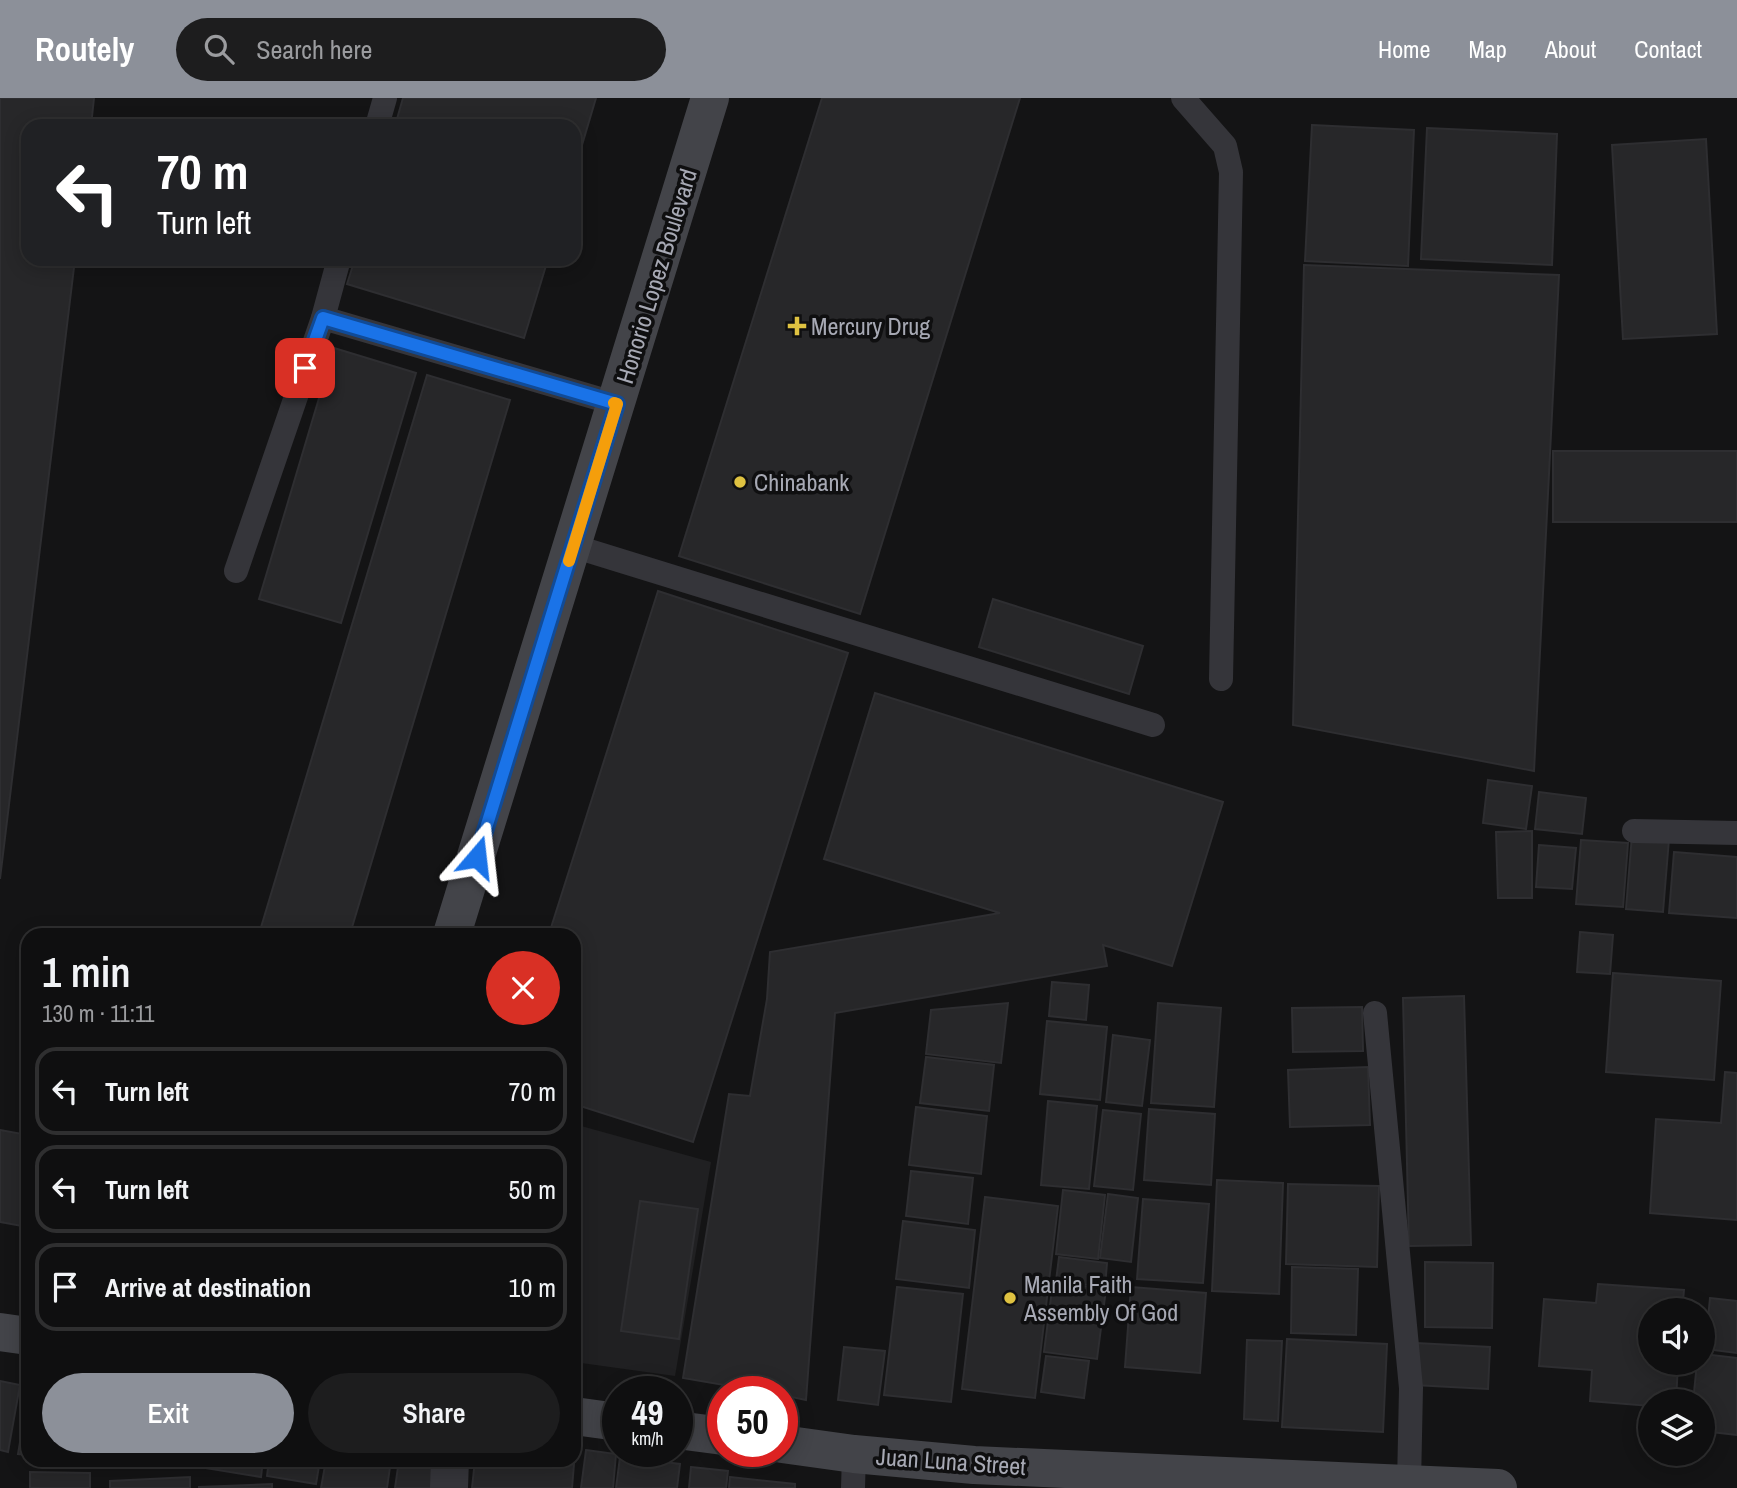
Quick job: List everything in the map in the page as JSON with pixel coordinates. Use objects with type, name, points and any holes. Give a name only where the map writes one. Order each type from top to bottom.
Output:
[{"type":"main road","name":"Honorio Lopez Boulevard","points":[[454,928],[710,98]]},
{"type":"main road","points":[[0,1332],[21,1335]]},
{"type":"main road","points":[[581,1417],[602,1420]]},
{"type":"main road","name":"Juan Luna Street","points":[[798,1450],[854,1471],[974,1477],[1409,1484],[1498,1488]]},
{"type":"street","points":[[449,1488],[450,1467]]},
{"type":"lane","points":[[379,119],[385,98]]},
{"type":"lane","points":[[1183,98],[1225,146],[1231,172],[1221,679]]},
{"type":"lane","points":[[236,571],[323,318],[337,266]]},
{"type":"lane","points":[[323,318],[617,404]]},
{"type":"lane","points":[[573,546],[1153,725]]},
{"type":"lane","points":[[1634,831],[1737,833]]},
{"type":"lane","points":[[1375,1013],[1411,1388],[1409,1484]]},
{"type":"shaded area","points":[[581,1126],[711,1162],[675,1376],[581,1363]]},
{"type":"building","points":[[0,98],[94,98],[92,119],[21,119],[21,266],[74,266],[0,879]]},
{"type":"building","points":[[403,98],[596,98],[581,148],[581,119],[397,119]]},
{"type":"building","points":[[822,98],[1020,98],[860,614],[679,556]]},
{"type":"building","points":[[1312,125],[1414,130],[1408,266],[1305,261]]},
{"type":"building","points":[[1427,128],[1557,134],[1552,265],[1421,259]]},
{"type":"building","points":[[1706,139],[1717,334],[1623,339],[1612,145]]},
{"type":"building","points":[[1304,265],[1559,275],[1534,771],[1293,725]]},
{"type":"building","points":[[353,266],[546,266],[524,338],[347,284]]},
{"type":"building","points":[[334,348],[416,373],[341,623],[259,599]]},
{"type":"building","points":[[427,375],[510,400],[352,928],[261,928]]},
{"type":"building","points":[[1553,451],[1737,451],[1737,522],[1553,522]]},
{"type":"building","points":[[658,591],[848,653],[693,1142],[581,1106],[581,928],[551,928]]},
{"type":"building","points":[[993,599],[1143,646],[1129,694],[979,647]]},
{"type":"building","points":[[875,693],[1223,802],[1172,966],[1103,945],[1107,966],[835,1013],[806,1400],[798,1398],[798,1376],[707,1376],[707,1382],[693,1380],[693,1376],[683,1376],[729,1094],[750,1096],[767,999],[770,952],[1000,913],[824,859]]},
{"type":"building","points":[[1488,780],[1532,786],[1526,829],[1483,823]]},
{"type":"building","points":[[1539,792],[1586,798],[1582,834],[1535,829]]},
{"type":"building","points":[[1532,831],[1532,898],[1498,898],[1496,832]]},
{"type":"building","points":[[1632,835],[1669,839],[1663,912],[1626,909]]},
{"type":"building","points":[[1581,840],[1628,843],[1623,907],[1576,904]]},
{"type":"building","points":[[1539,845],[1576,848],[1572,889],[1536,887]]},
{"type":"building","points":[[1674,852],[1737,857],[1737,918],[1669,913]]},
{"type":"building","points":[[1580,932],[1613,935],[1610,974],[1577,972]]},
{"type":"building","points":[[1613,973],[1721,981],[1714,1080],[1606,1072]]},
{"type":"building","points":[[1052,982],[1089,985],[1086,1020],[1049,1016]]},
{"type":"building","points":[[1464,996],[1471,1245],[1409,1246],[1403,998]]},
{"type":"building","points":[[1008,1003],[1001,1063],[926,1054],[931,1010]]},
{"type":"building","points":[[1158,1003],[1221,1008],[1214,1107],[1151,1103]]},
{"type":"building","points":[[1362,1007],[1363,1051],[1293,1052],[1292,1008]]},
{"type":"building","points":[[1047,1021],[1107,1027],[1100,1100],[1040,1094]]},
{"type":"building","points":[[1113,1035],[1150,1040],[1142,1106],[1106,1102]]},
{"type":"building","points":[[926,1057],[994,1065],[989,1111],[920,1103]]},
{"type":"building","points":[[1368,1067],[1370,1125],[1290,1127],[1288,1070]]},
{"type":"building","points":[[1725,1072],[1737,1073],[1737,1220],[1650,1213],[1656,1119],[1721,1123]]},
{"type":"building","points":[[1048,1101],[1097,1106],[1089,1189],[1041,1185]]},
{"type":"building","points":[[916,1107],[987,1116],[981,1174],[909,1165]]},
{"type":"building","points":[[1149,1109],[1215,1114],[1211,1185],[1144,1180]]},
{"type":"building","points":[[1103,1110],[1141,1114],[1133,1190],[1094,1186]]},
{"type":"building","points":[[0,1130],[21,1134],[21,1226],[0,1222]]},
{"type":"building","points":[[911,1171],[973,1178],[968,1224],[906,1216]]},
{"type":"building","points":[[1217,1180],[1283,1183],[1279,1294],[1212,1291]]},
{"type":"building","points":[[1288,1184],[1379,1186],[1377,1267],[1286,1264]]},
{"type":"building","points":[[1063,1190],[1105,1195],[1098,1259],[1056,1254]]},
{"type":"building","points":[[1108,1194],[1138,1198],[1131,1262],[1100,1258]]},
{"type":"building","name":"Manila Faith Assembly Of God","points":[[985,1197],[1058,1206],[1035,1398],[962,1389]]},
{"type":"building","points":[[1143,1199],[1209,1204],[1203,1283],[1137,1279]]},
{"type":"building","points":[[640,1201],[698,1209],[679,1339],[621,1331]]},
{"type":"building","points":[[903,1221],[975,1230],[969,1288],[896,1279]]},
{"type":"building","points":[[1059,1257],[1107,1263],[1105,1287],[1056,1281]]},
{"type":"building","points":[[1425,1262],[1493,1263],[1492,1328],[1425,1327]]},
{"type":"building","points":[[1292,1267],[1358,1269],[1356,1335],[1291,1333]]},
{"type":"building","points":[[1053,1282],[1106,1289],[1097,1359],[1044,1352]]},
{"type":"building","points":[[1598,1284],[1684,1290],[1683,1298],[1638,1298],[1638,1375],[1677,1375],[1677,1389],[1638,1389],[1638,1405],[1590,1401],[1592,1370],[1539,1366],[1544,1299],[1596,1303]]},
{"type":"building","points":[[897,1287],[963,1294],[951,1402],[884,1395]]},
{"type":"building","points":[[1131,1287],[1206,1293],[1200,1373],[1125,1367]]},
{"type":"building","points":[[1715,1299],[1737,1301],[1737,1353],[1715,1350]]},
{"type":"building","points":[[1287,1339],[1387,1344],[1383,1432],[1282,1427]]},
{"type":"building","points":[[1247,1340],[1282,1341],[1278,1421],[1244,1419]]},
{"type":"building","points":[[1416,1343],[1490,1347],[1488,1389],[1414,1385]]},
{"type":"building","points":[[844,1347],[885,1351],[878,1405],[838,1400]]},
{"type":"building","points":[[1715,1355],[1737,1358],[1737,1435],[1715,1432],[1715,1389],[1694,1389],[1696,1375],[1715,1375]]},
{"type":"building","points":[[1046,1356],[1089,1361],[1084,1398],[1041,1392]]},
{"type":"building","points":[[0,1381],[20,1385],[8,1452],[0,1450]]},
{"type":"building","points":[[586,1450],[602,1452],[602,1467],[615,1467],[613,1488],[581,1488]]},
{"type":"building","points":[[199,1467],[262,1467],[261,1477]]},
{"type":"building","points":[[268,1467],[319,1467],[316,1484],[267,1476]]},
{"type":"building","points":[[325,1467],[390,1467],[387,1488],[321,1488]]},
{"type":"building","points":[[398,1467],[440,1467],[437,1488],[395,1488]]},
{"type":"building","points":[[474,1467],[574,1467],[572,1488],[472,1488]]},
{"type":"building","points":[[619,1467],[680,1467],[677,1488],[616,1488]]},
{"type":"building","points":[[691,1467],[728,1471],[726,1488],[689,1488]]},
{"type":"building","points":[[30,1472],[90,1473],[90,1488],[30,1488]]},
{"type":"building","points":[[190,1477],[190,1488],[110,1488],[110,1481]]},
{"type":"building","points":[[730,1477],[795,1484],[795,1488],[729,1488]]},
{"type":"building","points":[[272,1484],[272,1488],[198,1487]]},
{"type":"slow traffic","points":[[569,561],[617,404],[614,403]]},
{"type":"place","name":"Mercury Drug","points":[[797,326]]},
{"type":"place","name":"Chinabank","points":[[740,482]]},
{"type":"place","name":"Manila Faith Assembly Of God","points":[[1010,1298]]},
{"type":"route","points":[[305,368],[323,318],[617,404],[477,857]]}]
